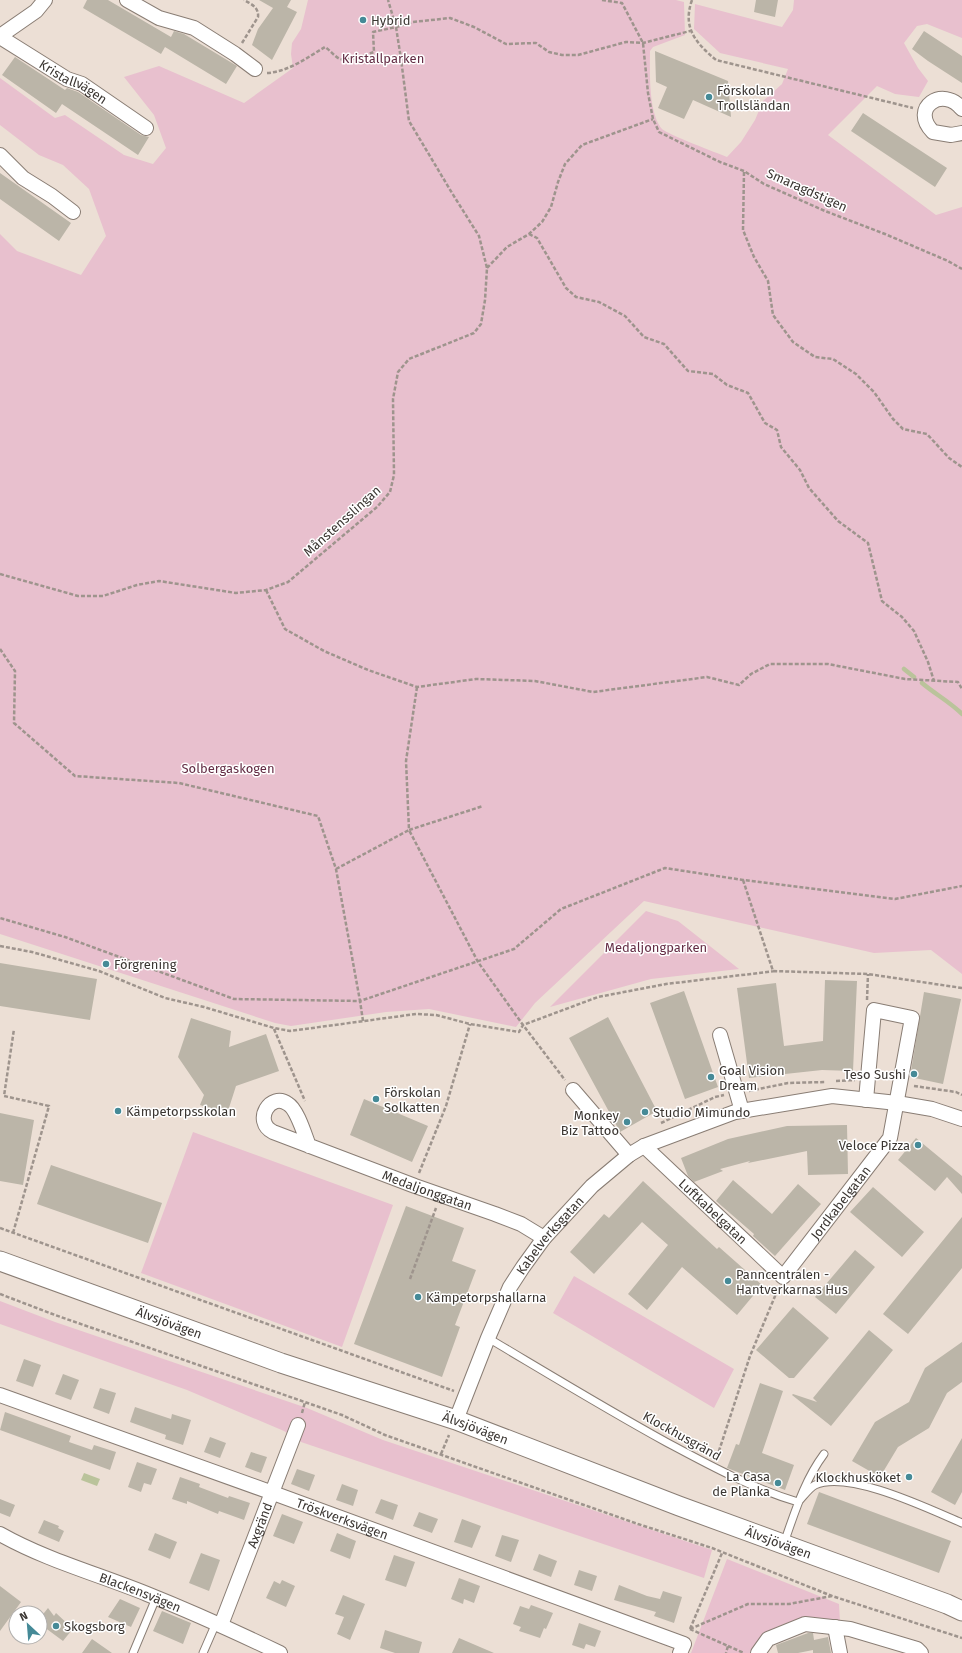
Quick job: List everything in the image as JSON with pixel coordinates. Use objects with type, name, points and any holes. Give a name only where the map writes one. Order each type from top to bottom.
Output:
[{"type":"main road","name":"Älvsjövägen","points":[[0,1261],[281,1363],[456,1420],[679,1506],[957,1607]]},
{"type":"street","name":"Kristallvägen","points":[[45,0],[36,11],[0,37],[67,79],[82,84],[146,128]]},
{"type":"street","points":[[127,0],[159,18],[194,28],[255,68]]},
{"type":"street","points":[[962,109],[958,104],[946,98],[936,99],[929,104],[925,111],[925,123],[933,132],[951,135],[962,133]]},
{"type":"street","points":[[0,155],[23,178],[52,196],[73,212]]},
{"type":"street","points":[[866,1100],[874,1010],[912,1018],[897,1103]]},
{"type":"street","points":[[720,1035],[742,1111]]},
{"type":"street","points":[[573,1090],[629,1155]]},
{"type":"street","name":"Kabelverksgatan","points":[[456,1420],[488,1338],[510,1288],[544,1238],[592,1186],[629,1155],[644,1146],[735,1112],[832,1096],[897,1103],[932,1109],[962,1119]]},
{"type":"street","name":"Jordkabelgatan","points":[[783,1277],[890,1138],[897,1103]]},
{"type":"street","name":"Medaljonggatan","points":[[309,1146],[521,1224],[544,1238]]},
{"type":"street","name":"Luftkabelgatan","points":[[644,1146],[783,1277]]},
{"type":"street","name":"Tröskverksvägen","points":[[0,1395],[273,1493],[682,1648]]},
{"type":"street","name":"Axgränd","points":[[218,1624],[273,1493],[298,1425]]},
{"type":"street","name":"Blackensvägen","points":[[0,1534],[22,1546],[156,1598],[218,1624],[280,1653]]},
{"type":"street","points":[[758,1653],[768,1639],[805,1624],[850,1629],[918,1648],[921,1653]]},
{"type":"street","points":[[834,1627],[840,1653]]},
{"type":"lane","name":"Klockhusgränd","points":[[488,1338],[639,1427],[714,1467],[777,1496],[798,1502]]},
{"type":"lane","points":[[784,1544],[798,1502],[812,1470],[824,1454]]},
{"type":"lane","points":[[798,1502],[813,1486],[824,1482],[848,1483],[884,1492],[962,1523]]},
{"type":"lane","points":[[133,1653],[156,1598]]},
{"type":"lane","points":[[203,1653],[218,1624]]},
{"type":"path","points":[[235,54],[258,17],[256,7],[244,0]]},
{"type":"path","name":"Månstensslingan","points":[[0,574],[78,596],[103,596],[137,585],[159,581],[236,593],[266,590],[288,582],[377,507],[390,492],[394,475],[392,399],[398,372],[409,359],[474,333],[481,324],[486,300],[487,268],[480,236],[452,193],[409,121],[402,59],[396,27],[388,0]]},
{"type":"path","points":[[602,0],[622,2],[643,43]]},
{"type":"path","points":[[692,0],[688,17],[690,31],[704,50],[716,60],[925,111]]},
{"type":"path","points":[[255,68],[268,74],[279,72],[325,47],[341,59],[364,56],[374,52],[373,32],[413,22],[450,18],[474,27],[506,44],[536,43],[549,52],[562,55],[578,54],[626,42],[643,43],[690,31]]},
{"type":"path","name":"Smaragdstigen","points":[[643,43],[648,93],[653,118],[658,132],[720,162],[744,171],[764,184],[948,261],[962,269]]},
{"type":"path","points":[[487,268],[507,247],[529,234],[542,222],[552,207],[558,182],[566,164],[582,145],[653,118]]},
{"type":"path","points":[[744,171],[743,230],[754,257],[768,281],[773,315],[793,342],[815,357],[833,359],[856,374],[874,392],[893,419],[903,429],[927,434],[949,458],[962,467]]},
{"type":"path","points":[[529,234],[537,238],[566,288],[576,297],[599,302],[625,316],[644,337],[664,344],[688,371],[713,374],[727,385],[748,393],[765,423],[777,430],[781,447],[800,470],[809,488],[838,520],[868,543],[882,601],[902,618],[914,631],[928,662],[934,681]]},
{"type":"path","points":[[266,590],[285,629],[324,651],[368,670],[417,687],[476,679],[535,681],[593,692],[707,677],[739,685],[751,674],[770,664],[828,664],[905,679],[958,682],[962,689]]},
{"type":"path","points":[[0,649],[15,671],[14,723],[75,776],[178,783],[318,816],[336,869],[363,1021]]},
{"type":"path","points":[[417,687],[406,761],[409,830],[478,962],[523,1025],[573,1090]]},
{"type":"path","points":[[336,869],[409,830],[483,806]]},
{"type":"path","points":[[0,918],[65,937],[234,999],[360,1001],[514,950],[561,909],[665,868],[743,880],[895,899],[962,886]]},
{"type":"path","points":[[743,880],[774,971]]},
{"type":"path","points":[[0,946],[32,952],[100,971],[165,998],[204,1007],[274,1028],[290,1031],[416,1014],[436,1015],[470,1024],[519,1032],[523,1025],[598,996],[666,984],[774,971],[868,974],[962,988]]},
{"type":"path","points":[[415,1186],[446,1106],[470,1024]]},
{"type":"path","points":[[274,1028],[306,1102]]},
{"type":"path","points":[[13,1233],[50,1106],[4,1096],[14,1029]]},
{"type":"path","points":[[410,1279],[440,1194]]},
{"type":"path","points":[[0,1228],[466,1395]]},
{"type":"path","points":[[714,1467],[750,1356],[783,1277]]},
{"type":"path","points":[[0,1294],[55,1315],[342,1415],[385,1435],[722,1552],[832,1596],[962,1638]]},
{"type":"path","points":[[441,1454],[456,1420]]},
{"type":"path","points":[[682,1648],[722,1552]]},
{"type":"path","points":[[690,1629],[748,1604],[789,1604],[832,1596]]},
{"type":"path","points":[[690,1629],[744,1653]]},
{"type":"path","points":[[726,1653],[728,1646]]},
{"type":"green space","name":"Solbergaskogen","points":[[308,0],[676,0],[684,2],[685,35],[653,47],[650,51],[650,80],[654,113],[657,122],[662,129],[682,139],[727,157],[741,142],[755,120],[763,101],[782,84],[788,69],[720,53],[694,29],[695,4],[782,27],[793,10],[794,0],[962,0],[962,38],[927,24],[917,26],[904,43],[918,68],[928,81],[919,97],[895,94],[877,86],[828,135],[936,215],[962,207],[962,974],[931,950],[874,953],[644,901],[535,1003],[516,1027],[429,1009],[386,1012],[291,1026],[275,1023],[0,934],[0,234],[17,251],[81,275],[106,236],[89,189],[63,165],[39,155],[0,125],[0,78],[55,118],[65,115],[124,155],[153,164],[166,148],[154,115],[124,77],[159,66],[244,103],[293,68],[291,54],[292,43],[301,29]]},
{"type":"green space","name":"Medaljongparken","points":[[646,911],[678,921],[739,969],[651,979],[550,1007]]},
{"type":"green space","points":[[193,1132],[393,1205],[342,1347],[141,1273]]},
{"type":"green space","points":[[574,1276],[734,1369],[714,1408],[553,1313]]},
{"type":"green space","points":[[0,1301],[55,1322],[307,1408],[383,1440],[712,1550],[704,1578],[301,1442],[284,1431],[187,1390],[0,1324]]},
{"type":"green space","points":[[727,1559],[839,1604],[840,1622],[802,1620],[784,1624],[764,1635],[751,1653],[691,1653]]},
{"type":"shaded area","points":[[84,1473],[100,1479],[97,1486],[81,1480]]},
{"type":"building","points":[[87,0],[108,0],[171,37],[174,31],[184,34],[237,66],[226,84],[165,47],[161,54],[83,8]]},
{"type":"building","points":[[259,0],[291,0],[287,7],[297,12],[272,60],[252,45],[258,29],[273,8]]},
{"type":"building","points":[[756,0],[778,0],[775,17],[754,12]]},
{"type":"building","points":[[924,31],[962,56],[962,83],[912,49]]},
{"type":"building","points":[[655,51],[728,81],[731,117],[693,100],[684,119],[658,108],[667,87],[656,82]]},
{"type":"building","points":[[15,57],[65,90],[67,88],[78,92],[141,135],[149,137],[138,155],[62,104],[56,113],[2,75]]},
{"type":"building","points":[[863,113],[947,168],[935,187],[851,131]]},
{"type":"building","points":[[0,173],[71,223],[59,241],[0,199]]},
{"type":"building","points":[[0,963],[97,979],[90,1020],[0,1006]]},
{"type":"building","points":[[825,980],[857,981],[853,1071],[822,1070],[749,1078],[737,988],[776,983],[784,1046],[823,1041]]},
{"type":"building","points":[[684,991],[718,1087],[685,1099],[650,1003]]},
{"type":"building","points":[[924,992],[961,999],[943,1084],[910,1077]]},
{"type":"building","points":[[608,1017],[657,1111],[620,1132],[569,1038]]},
{"type":"building","points":[[191,1018],[231,1031],[229,1047],[266,1034],[279,1071],[236,1086],[227,1114],[200,1105],[204,1095],[178,1057]]},
{"type":"building","points":[[364,1099],[428,1126],[412,1162],[350,1135]]},
{"type":"building","points":[[0,1113],[34,1120],[23,1185],[0,1181]]},
{"type":"building","points":[[847,1125],[848,1174],[808,1175],[807,1151],[748,1163],[750,1161],[720,1169],[723,1171],[694,1182],[688,1176],[681,1158],[728,1139],[787,1126]]},
{"type":"building","points":[[916,1138],[962,1176],[962,1194],[947,1177],[935,1191],[898,1160]]},
{"type":"building","points":[[51,1165],[162,1203],[148,1243],[37,1204]]},
{"type":"building","points":[[733,1180],[772,1214],[798,1184],[821,1204],[775,1256],[753,1236],[754,1234],[716,1201]]},
{"type":"building","points":[[643,1181],[717,1249],[719,1247],[762,1285],[737,1315],[682,1267],[647,1310],[628,1294],[668,1245],[642,1222],[594,1274],[570,1252],[604,1214],[609,1218]]},
{"type":"building","points":[[873,1187],[924,1232],[902,1257],[850,1212]]},
{"type":"building","name":"Kämpetorpshallarna","points":[[406,1206],[464,1228],[452,1261],[476,1270],[455,1325],[460,1327],[442,1377],[354,1344]]},
{"type":"building","points":[[962,1217],[962,1268],[908,1334],[883,1314]]},
{"type":"building","points":[[855,1250],[875,1267],[836,1314],[815,1297]]},
{"type":"building","points":[[793,1307],[829,1338],[794,1378],[789,1378],[756,1350]]},
{"type":"building","points":[[869,1330],[893,1350],[831,1426],[792,1395],[793,1394],[817,1402],[813,1398]]},
{"type":"building","points":[[962,1342],[962,1382],[947,1393],[929,1428],[898,1447],[880,1477],[852,1461],[875,1422],[909,1402],[925,1368]]},
{"type":"building","points":[[24,1359],[41,1365],[33,1387],[16,1381]]},
{"type":"building","points":[[63,1374],[79,1380],[71,1400],[55,1394]]},
{"type":"building","points":[[760,1383],[783,1391],[762,1453],[794,1465],[785,1490],[727,1468],[736,1444],[739,1445]]},
{"type":"building","points":[[100,1388],[116,1393],[109,1414],[93,1408]]},
{"type":"building","points":[[135,1407],[171,1419],[172,1414],[191,1420],[183,1445],[165,1439],[166,1435],[130,1422]]},
{"type":"building","points":[[5,1412],[71,1436],[69,1442],[92,1450],[94,1445],[116,1452],[110,1470],[0,1430]]},
{"type":"building","points":[[210,1437],[226,1443],[220,1458],[204,1452]]},
{"type":"building","points":[[962,1438],[962,1492],[955,1505],[931,1492]]},
{"type":"building","points":[[251,1452],[267,1457],[261,1473],[245,1467]]},
{"type":"building","points":[[137,1462],[157,1469],[151,1485],[144,1483],[141,1492],[128,1487]]},
{"type":"building","points":[[297,1469],[315,1475],[309,1491],[291,1484]]},
{"type":"building","points":[[180,1477],[200,1484],[199,1487],[228,1498],[229,1496],[250,1503],[244,1520],[219,1511],[218,1514],[187,1501],[187,1504],[172,1499]]},
{"type":"building","points":[[342,1484],[358,1490],[353,1506],[336,1500]]},
{"type":"building","points":[[819,1492],[951,1541],[939,1573],[807,1524]]},
{"type":"building","points":[[0,1499],[15,1505],[10,1517],[0,1513]]},
{"type":"building","points":[[381,1499],[398,1505],[393,1520],[375,1513]]},
{"type":"building","points":[[419,1512],[438,1519],[432,1533],[413,1526]]},
{"type":"building","points":[[282,1514],[303,1522],[294,1544],[273,1536]]},
{"type":"building","points":[[462,1519],[481,1526],[472,1548],[454,1542]]},
{"type":"building","points":[[44,1520],[59,1526],[58,1528],[64,1531],[59,1542],[38,1533]]},
{"type":"building","points":[[155,1533],[177,1542],[170,1559],[148,1550]]},
{"type":"building","points":[[337,1533],[356,1541],[350,1559],[330,1551]]},
{"type":"building","points":[[502,1535],[519,1540],[511,1562],[495,1556]]},
{"type":"building","points":[[201,1553],[220,1560],[209,1591],[189,1583]]},
{"type":"building","points":[[539,1554],[557,1561],[551,1577],[533,1570]]},
{"type":"building","points":[[394,1555],[415,1562],[406,1587],[385,1580]]},
{"type":"building","points":[[579,1570],[597,1576],[592,1591],[574,1585]]},
{"type":"building","points":[[459,1578],[480,1586],[474,1603],[464,1599],[463,1604],[451,1599]]},
{"type":"building","points":[[282,1580],[295,1586],[286,1607],[266,1598],[274,1581],[280,1584]]},
{"type":"building","points":[[619,1585],[647,1596],[660,1599],[663,1591],[682,1597],[674,1623],[654,1616],[656,1612],[614,1600]]},
{"type":"building","points":[[0,1586],[21,1602],[19,1605],[8,1605],[8,1620],[0,1631]]},
{"type":"building","points":[[343,1595],[365,1604],[350,1640],[337,1634],[344,1617],[335,1614]]},
{"type":"building","points":[[120,1599],[140,1608],[131,1627],[108,1617]]},
{"type":"building","points":[[531,1605],[553,1613],[540,1638],[519,1631],[521,1627],[513,1624],[520,1606],[529,1609]]},
{"type":"building","name":"Skogsborg","points":[[48,1608],[54,1616],[56,1613],[71,1627],[71,1631],[63,1641],[48,1630]]},
{"type":"building","points":[[162,1611],[191,1623],[183,1644],[153,1631]]},
{"type":"building","points":[[579,1623],[601,1631],[595,1647],[586,1644],[584,1649],[572,1645]]},
{"type":"building","points":[[385,1630],[422,1642],[419,1653],[395,1653],[380,1648]]},
{"type":"building","points":[[808,1633],[813,1633],[814,1640],[828,1637],[831,1653],[813,1653],[813,1650],[798,1653],[778,1653],[776,1645]]},
{"type":"building","points":[[459,1638],[494,1653],[452,1653]]},
{"type":"building","points":[[92,1639],[112,1653],[82,1653]]},
{"type":"waterway","points":[[904,669],[914,677]]},
{"type":"waterway","points":[[922,683],[962,714]]},
{"type":"place","name":"Hybrid","points":[[363,20]]},
{"type":"place","name":"Förskolan Trollsländan","points":[[709,97]]},
{"type":"place","name":"Förgrening","points":[[106,964]]},
{"type":"place","name":"Teso Sushi","points":[[914,1074]]},
{"type":"place","name":"Goal Vision Dream","points":[[711,1077]]},
{"type":"place","name":"Förskolan Solkatten","points":[[376,1099]]},
{"type":"place","name":"Kämpetorpsskolan","points":[[118,1111]]},
{"type":"place","name":"Studio Mimundo","points":[[645,1112]]},
{"type":"place","name":"Monkey Biz Tattoo","points":[[627,1122]]},
{"type":"place","name":"Veloce Pizza","points":[[918,1145]]},
{"type":"place","name":"Panncentralen - Hantverkarnas Hus","points":[[728,1281]]},
{"type":"place","name":"Kämpetorpshallarna","points":[[418,1297]]},
{"type":"place","name":"Klockhusköket","points":[[909,1477]]},
{"type":"place","name":"La Casa de Planka","points":[[778,1483]]},
{"type":"place","name":"Skogsborg","points":[[56,1626]]},
{"type":"park label","name":"Kristallparken","points":[[383,58]]}]
